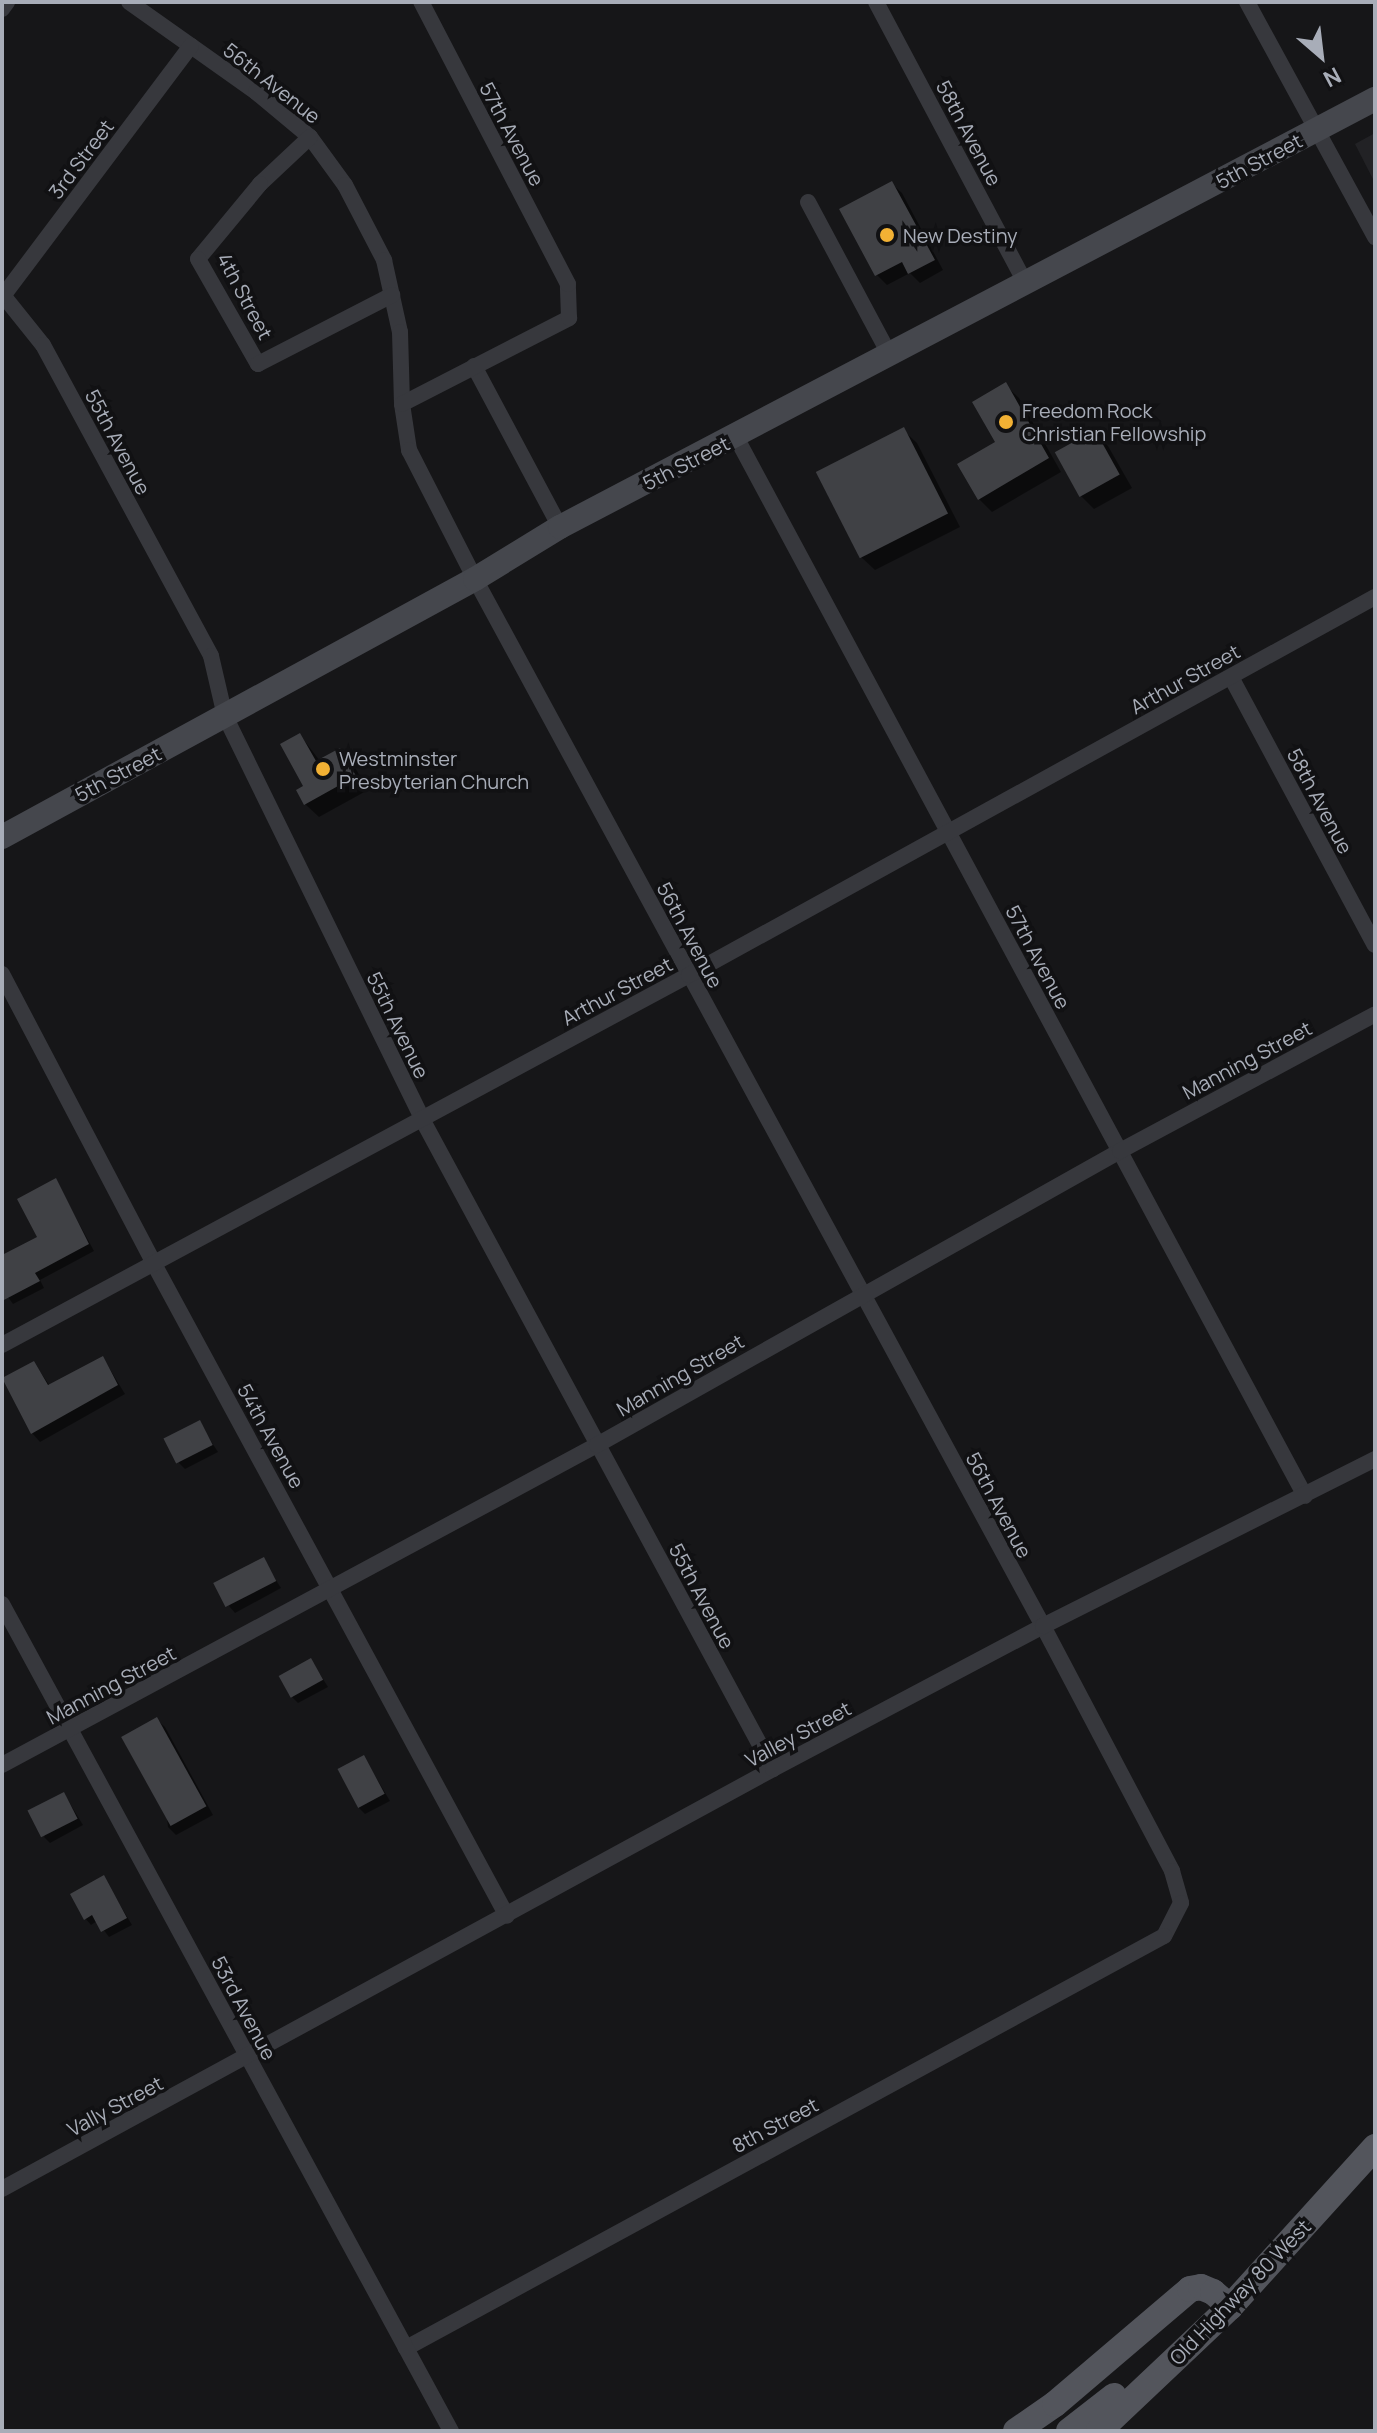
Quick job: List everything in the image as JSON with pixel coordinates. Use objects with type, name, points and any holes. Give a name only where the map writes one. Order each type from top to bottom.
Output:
[{"type":"main road","name":"Old Highway 80 West","points":[[1099,2431],[1203,2335],[1375,2147]]},
{"type":"main road","points":[[1016,2431],[1055,2404],[1190,2289],[1201,2287],[1213,2292],[1230,2307]]},
{"type":"main road","points":[[1069,2431],[1203,2335]]},
{"type":"street","points":[[2,9],[7,2]]},
{"type":"street","name":"56th Avenue","points":[[129,2],[256,92],[310,137],[345,185],[377,247],[392,295],[400,332],[402,404],[409,450],[475,579],[1043,1626],[1172,1871],[1181,1903],[1164,1936]]},
{"type":"street","name":"57th Avenue","points":[[421,2],[568,284],[569,318],[474,366]]},
{"type":"street","name":"58th Avenue","points":[[876,2],[1026,284]]},
{"type":"street","points":[[1247,2],[1375,237]]},
{"type":"street","name":"3rd Street","points":[[3,295],[191,46]]},
{"type":"street","name":"5th Street","points":[[2,837],[475,579],[560,527],[1375,99]]},
{"type":"street","name":"4th Street","points":[[310,137],[260,184],[198,259],[258,364],[392,295]]},
{"type":"street","points":[[808,202],[889,354]]},
{"type":"street","name":"55th Avenue","points":[[3,295],[43,345],[211,656],[225,716],[422,1119],[773,1769]]},
{"type":"street","points":[[402,404],[474,366],[560,527]]},
{"type":"street","name":"57th Avenue","points":[[736,437],[1305,1496]]},
{"type":"street","name":"Arthur Street","points":[[2,1345],[689,975],[1375,597]]},
{"type":"street","name":"58th Avenue","points":[[1231,677],[1375,945]]},
{"type":"street","name":"54th Avenue","points":[[2,974],[154,1264],[507,1916]]},
{"type":"street","name":"Manning Street","points":[[2,1765],[597,1445],[1120,1151],[1375,1014]]},
{"type":"street","name":"Valley Street","points":[[247,2057],[773,1769],[1043,1626],[1375,1459]]},
{"type":"street","name":"53rd Avenue","points":[[2,1604],[451,2431]]},
{"type":"street","name":"8th Street","points":[[406,2348],[1164,1936]]},
{"type":"street","name":"Vally Street","points":[[2,2189],[247,2057]]},
{"type":"shaded area","points":[[1375,133],[1375,183],[1355,144]]},
{"type":"building","name":"New Destiny","points":[[892,181],[935,260],[908,274],[902,262],[875,276],[839,209]]},
{"type":"building","name":"Freedom Rock Christian Fellowship","points":[[1006,382],[1049,458],[978,500],[957,464],[995,442],[972,402]]},
{"type":"building","points":[[904,427],[948,513],[860,558],[816,472]]},
{"type":"building","points":[[1095,430],[1120,475],[1079,497],[1055,452]]},
{"type":"building","name":"Westminster Presbyterian Church","points":[[300,733],[316,761],[340,748],[356,776],[304,805],[296,790],[303,786],[280,744]]},
{"type":"building","points":[[56,1178],[89,1244],[35,1273],[40,1281],[2,1301],[2,1255],[37,1237],[17,1199]]},
{"type":"building","points":[[103,1356],[118,1385],[31,1434],[2,1378],[34,1361],[48,1385]]},
{"type":"building","points":[[200,1420],[213,1445],[176,1464],[163,1439]]},
{"type":"building","points":[[264,1557],[276,1581],[225,1607],[213,1583]]},
{"type":"building","points":[[311,1658],[323,1680],[291,1698],[279,1676]]},
{"type":"building","points":[[157,1717],[206,1806],[171,1826],[121,1737]]},
{"type":"building","points":[[364,1755],[385,1794],[358,1808],[338,1769]]},
{"type":"building","points":[[64,1792],[78,1819],[41,1837],[27,1811]]},
{"type":"building","points":[[104,1875],[127,1918],[101,1932],[92,1915],[84,1920],[70,1894]]},
{"type":"place","name":"New Destiny","points":[[887,235]]},
{"type":"place","name":"Freedom Rock Christian Fellowship","points":[[1006,422]]},
{"type":"place","name":"Westminster Presbyterian Church","points":[[323,769]]}]
